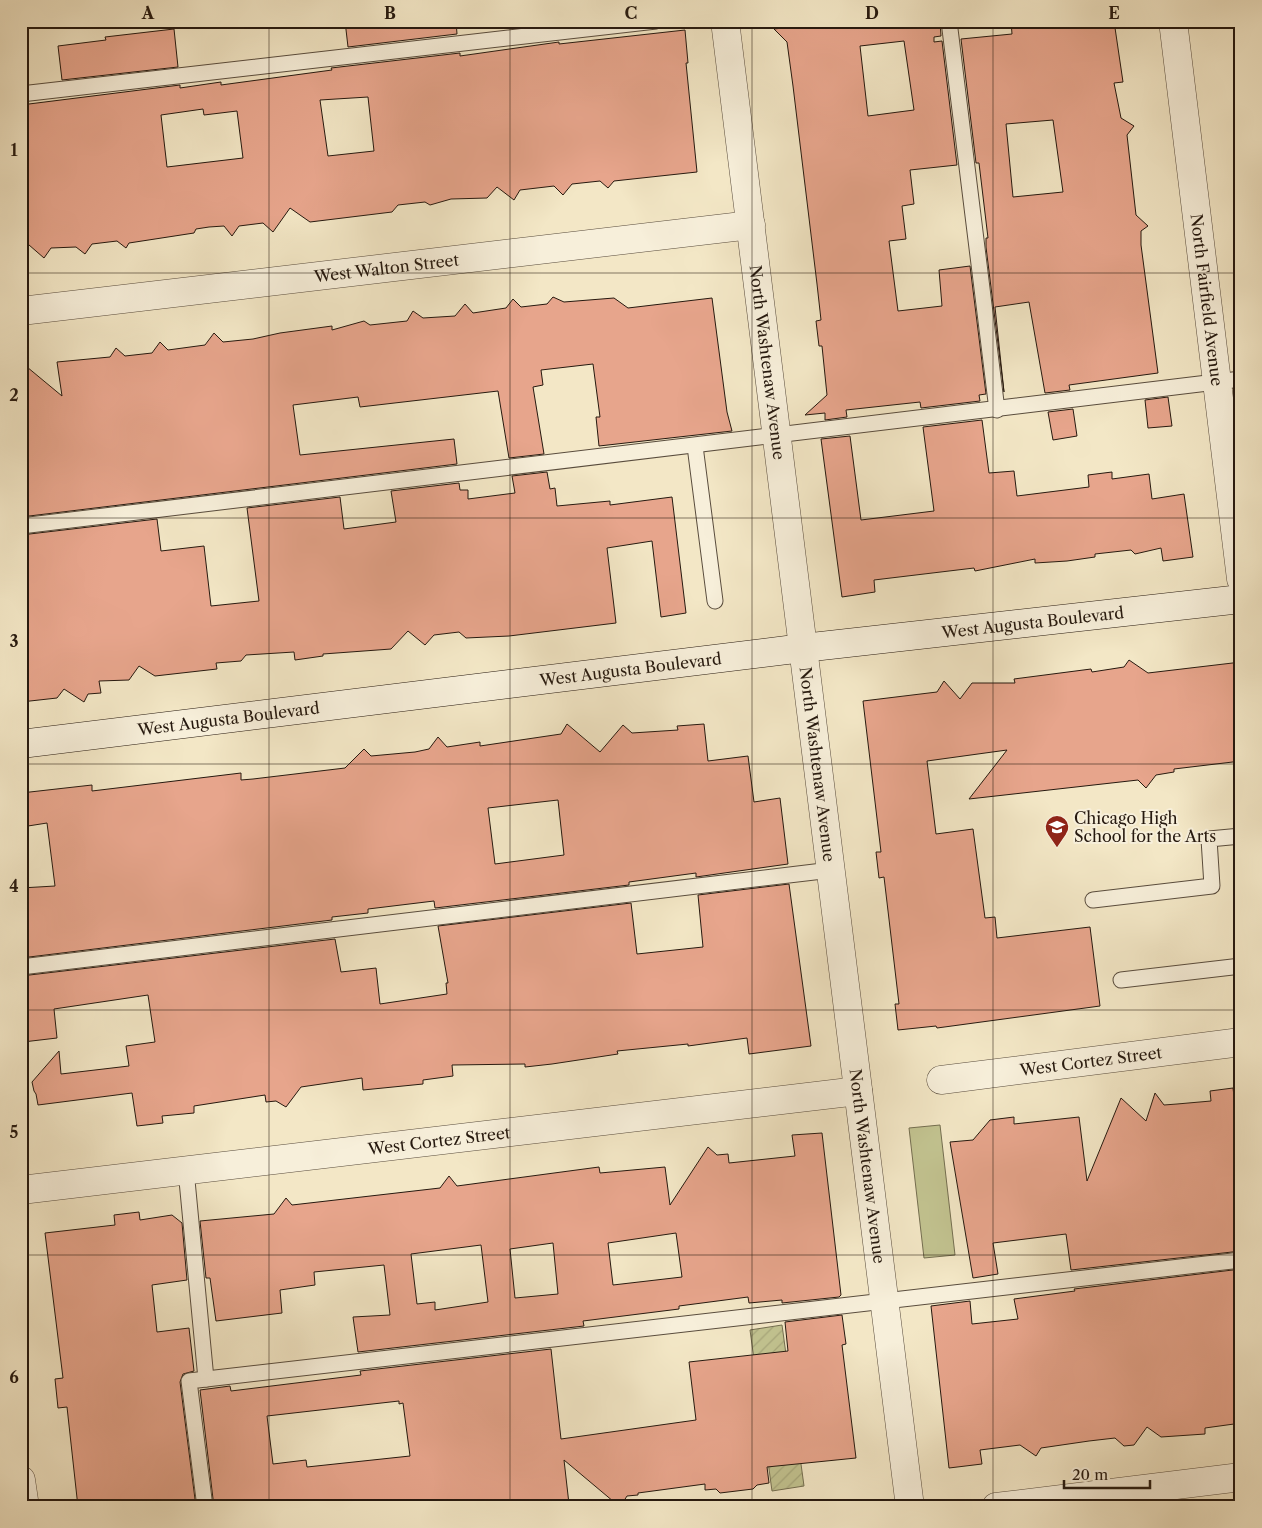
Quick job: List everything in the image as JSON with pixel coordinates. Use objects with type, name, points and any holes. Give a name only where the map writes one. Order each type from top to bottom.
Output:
[{"type":"street","name":"North Washtenaw Avenue","points":[[725,21],[910,1507]]},
{"type":"street","name":"North Fairfield Avenue","points":[[1173,21],[1229,381],[1241,579]]},
{"type":"street","name":"West Walton Street","points":[[21,311],[751,225]]},
{"type":"street","name":"West Augusta Boulevard","points":[[21,744],[803,648],[1241,599]]},
{"type":"street","name":"West Cortez Street","points":[[941,1080],[1241,1042]]},
{"type":"street","name":"West Cortez Street","points":[[21,1190],[858,1091]]},
{"type":"street","points":[[996,1507],[1241,1477]]},
{"type":"street","points":[[21,1480],[25,1507]]},
{"type":"lane","points":[[21,94],[656,21]]},
{"type":"lane","points":[[948,21],[997,410]]},
{"type":"lane","points":[[21,526],[1229,381]]},
{"type":"lane","points":[[695,446],[715,601]]},
{"type":"lane","points":[[1093,900],[1212,886],[1208,839],[1241,836]]},
{"type":"lane","points":[[21,966],[831,870]]},
{"type":"lane","points":[[1121,980],[1241,966]]},
{"type":"lane","points":[[186,1170],[206,1379]]},
{"type":"lane","points":[[206,1507],[189,1381],[1241,1260]]},
{"type":"green space","points":[[940,1125],[955,1255],[924,1258],[909,1128]]},
{"type":"green space","points":[[782,1325],[804,1486],[772,1491],[750,1330]]},
{"type":"building","points":[[345,21],[456,21],[457,34],[348,47]]},
{"type":"building","points":[[812,21],[940,21],[941,36],[934,37],[934,42],[942,41],[957,165],[910,170],[914,204],[902,206],[906,239],[889,241],[898,311],[942,306],[939,270],[970,266],[986,394],[979,395],[980,401],[921,408],[920,402],[846,410],[847,417],[825,420],[825,413],[805,415],[827,395],[822,346],[819,346],[816,321],[821,320],[787,42],[774,29],[809,25]],"holes":[[[904,41],[914,110],[868,116],[860,46]]]},
{"type":"building","points":[[1011,21],[1114,21],[1123,82],[1114,83],[1121,118],[1134,126],[1127,135],[1136,215],[1148,226],[1141,231],[1141,245],[1158,373],[1069,385],[1070,390],[1045,393],[1029,302],[995,307],[1004,392],[986,247],[986,238],[988,238],[979,163],[976,163],[961,39],[1012,34]],"holes":[[[1053,120],[1063,192],[1013,197],[1006,124]]]},
{"type":"building","points":[[174,29],[178,67],[62,80],[58,46],[106,40],[105,37]]},
{"type":"building","points":[[685,30],[688,63],[686,63],[697,172],[614,181],[608,188],[600,181],[572,184],[563,195],[554,186],[520,190],[514,200],[497,187],[487,198],[451,199],[430,205],[425,202],[398,205],[392,212],[310,222],[290,208],[273,232],[263,223],[239,226],[232,236],[224,226],[209,227],[196,229],[194,233],[129,243],[126,248],[117,241],[92,244],[85,254],[76,247],[51,248],[44,258],[21,238],[21,105],[180,85],[180,88],[221,82],[221,85],[332,70],[331,68],[460,53],[460,56],[559,42],[559,44]],"holes":[[[368,97],[374,151],[328,156],[320,100]],[[203,109],[204,115],[237,111],[243,158],[167,167],[161,115]]]},
{"type":"building","points":[[553,297],[564,302],[614,298],[628,308],[712,298],[727,412],[732,431],[599,446],[596,417],[600,417],[593,364],[541,370],[543,385],[533,387],[544,454],[509,458],[498,391],[360,407],[358,397],[293,405],[300,455],[454,439],[457,464],[21,517],[21,486],[26,485],[21,442],[21,362],[62,396],[57,362],[110,357],[116,348],[125,356],[152,353],[160,342],[168,350],[205,345],[214,333],[223,342],[253,339],[280,333],[332,326],[332,330],[364,321],[370,325],[407,321],[413,311],[423,318],[455,316],[465,304],[473,313],[506,308],[513,299],[521,307],[547,304]]},
{"type":"building","points":[[1168,397],[1172,426],[1148,428],[1145,400]]},
{"type":"building","points":[[1073,409],[1077,436],[1053,440],[1048,412]]},
{"type":"building","points":[[982,420],[989,473],[1014,471],[1017,496],[1089,487],[1088,475],[1112,472],[1112,479],[1149,474],[1152,499],[1184,494],[1193,557],[1163,561],[1161,548],[1135,554],[1131,550],[1095,554],[1095,557],[1067,561],[1035,563],[1035,559],[975,571],[974,568],[874,580],[875,592],[842,597],[821,439],[850,436],[861,520],[934,511],[923,427]]},
{"type":"building","points":[[547,472],[550,489],[555,488],[557,506],[610,501],[610,505],[672,497],[686,613],[661,617],[652,541],[607,548],[616,623],[509,636],[466,638],[459,632],[434,635],[425,645],[408,631],[391,649],[323,654],[323,656],[295,660],[294,652],[246,655],[241,661],[216,663],[217,669],[155,676],[139,666],[129,680],[99,681],[101,693],[88,694],[84,702],[64,689],[57,698],[21,702],[21,623],[27,623],[21,575],[21,535],[157,519],[161,551],[204,546],[211,606],[259,601],[247,508],[340,497],[344,529],[396,522],[391,491],[459,483],[460,490],[468,490],[468,499],[515,493],[512,476]]},
{"type":"building","points":[[1129,660],[1148,673],[1241,662],[1241,761],[1174,769],[1174,772],[1156,775],[1146,788],[1138,780],[969,799],[1007,750],[927,761],[936,834],[973,829],[985,918],[995,917],[997,938],[1090,927],[1100,1006],[937,1028],[936,1026],[898,1030],[895,1004],[899,1004],[884,877],[879,878],[876,852],[881,852],[863,701],[937,692],[944,681],[960,699],[972,683],[1015,683],[1014,679],[1091,669],[1092,672],[1124,667]]},
{"type":"building","points":[[567,724],[600,752],[623,725],[632,733],[678,730],[677,726],[704,724],[708,761],[748,756],[754,802],[780,798],[788,864],[696,877],[696,873],[629,882],[629,885],[435,908],[434,901],[368,909],[368,913],[332,917],[332,920],[21,958],[21,888],[55,886],[47,823],[28,826],[27,817],[21,818],[21,793],[92,785],[92,791],[241,773],[241,780],[253,779],[345,768],[364,749],[371,756],[429,749],[438,737],[447,747],[480,742],[480,746],[561,734]],"holes":[[[558,800],[564,855],[495,864],[488,808]]]},
{"type":"building","points":[[789,884],[811,1046],[749,1054],[747,1038],[688,1046],[688,1044],[617,1051],[618,1054],[525,1067],[525,1064],[452,1065],[453,1076],[423,1080],[423,1084],[363,1090],[362,1078],[301,1087],[286,1107],[276,1101],[266,1102],[265,1095],[194,1106],[194,1113],[162,1116],[163,1123],[137,1126],[132,1093],[38,1105],[34,1091],[32,1082],[59,1051],[61,1074],[129,1066],[126,1046],[155,1042],[148,995],[54,1009],[57,1038],[23,1042],[21,976],[335,939],[341,972],[376,968],[380,1004],[447,994],[446,983],[448,983],[438,926],[631,903],[637,954],[703,947],[698,895]]},
{"type":"building","points":[[1233,1088],[1241,1152],[1241,1251],[1071,1270],[1066,1234],[993,1243],[998,1274],[973,1278],[950,1142],[973,1140],[990,1120],[1014,1117],[1014,1124],[1079,1117],[1087,1181],[1121,1098],[1146,1121],[1155,1093],[1164,1105],[1211,1101],[1210,1091]]},
{"type":"building","points":[[822,1133],[841,1295],[839,1297],[782,1303],[782,1300],[749,1303],[748,1297],[679,1306],[679,1309],[583,1321],[584,1326],[358,1352],[353,1317],[390,1315],[384,1265],[314,1272],[315,1285],[280,1290],[282,1313],[216,1321],[210,1278],[206,1278],[200,1221],[274,1214],[286,1198],[292,1205],[440,1188],[449,1176],[457,1186],[599,1167],[600,1173],[665,1167],[670,1205],[708,1147],[717,1155],[728,1154],[729,1163],[795,1156],[792,1135]],"holes":[[[676,1233],[682,1277],[613,1285],[608,1243]],[[553,1243],[558,1294],[515,1298],[510,1249]],[[481,1245],[488,1302],[435,1310],[435,1302],[417,1304],[411,1254]]]},
{"type":"building","points":[[139,1212],[140,1220],[172,1215],[182,1223],[187,1280],[152,1285],[157,1332],[189,1328],[194,1371],[183,1374],[180,1382],[196,1507],[78,1507],[67,1407],[58,1408],[55,1379],[63,1378],[45,1233],[115,1225],[114,1215]]},
{"type":"building","points":[[1241,1269],[1241,1416],[1234,1424],[1205,1428],[1205,1434],[1161,1437],[1147,1427],[1134,1445],[1124,1446],[1115,1438],[1041,1448],[1036,1456],[1020,1445],[980,1450],[982,1464],[949,1468],[931,1306],[970,1301],[972,1324],[1018,1319],[1014,1299],[1075,1291],[1074,1289]]},
{"type":"building","points":[[842,1315],[846,1344],[842,1345],[856,1458],[767,1467],[769,1483],[757,1485],[753,1489],[720,1493],[716,1489],[705,1490],[705,1484],[638,1493],[638,1495],[627,1496],[620,1507],[564,1460],[569,1504],[552,1507],[534,1507],[533,1500],[465,1507],[214,1507],[200,1390],[230,1386],[231,1391],[361,1375],[360,1371],[551,1349],[561,1439],[696,1420],[689,1362],[788,1351],[785,1322]],"holes":[[[399,1401],[399,1404],[403,1403],[410,1456],[307,1467],[306,1460],[273,1464],[267,1416]]]},
{"type":"place","name":"Chicago High School for the Arts","points":[[1057,848]]}]
